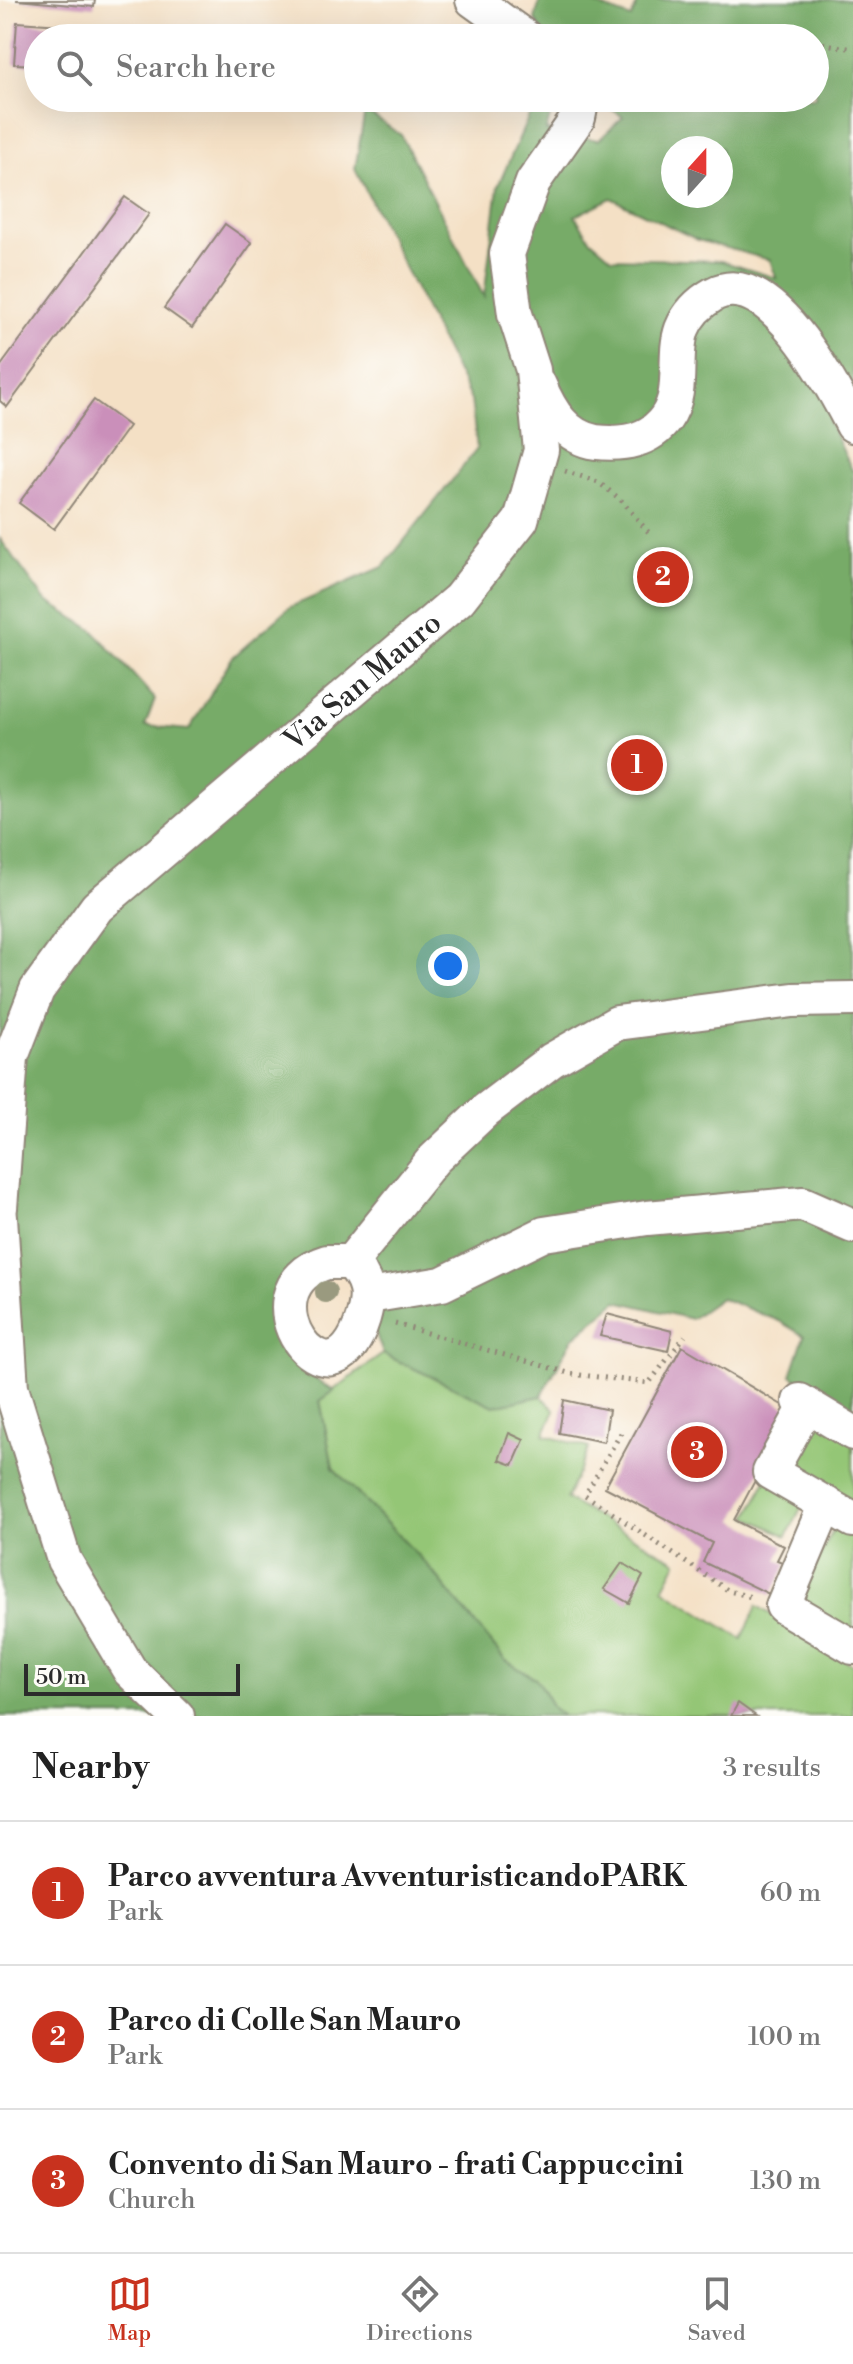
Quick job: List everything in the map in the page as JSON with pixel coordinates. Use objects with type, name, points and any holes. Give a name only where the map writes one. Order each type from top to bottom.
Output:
[{"type":"lane","points":[[473,0],[506,24]]},
{"type":"lane","name":"Via San Mauro","points":[[0,1208],[11,1057],[37,990],[97,907],[459,599],[521,520],[539,455],[533,370],[515,314],[507,254],[533,182],[579,112]]},
{"type":"lane","points":[[539,455],[580,440],[610,444],[650,437],[668,416],[679,380],[682,330],[699,302],[722,291],[747,291],[775,309],[832,385],[853,425]]},
{"type":"lane","points":[[533,370],[545,400],[563,425],[580,440]]},
{"type":"lane","points":[[351,1262],[433,1160],[486,1110],[552,1060],[617,1023],[793,1000],[853,999]]},
{"type":"lane","points":[[366,1305],[442,1284],[544,1234],[647,1218],[803,1204],[853,1226]]},
{"type":"lane","points":[[0,1217],[11,1388],[64,1560],[130,1671],[177,1716]]},
{"type":"lane","points":[[327,1262],[351,1262],[363,1276],[366,1305],[348,1350],[331,1359],[311,1355],[295,1338],[289,1312],[296,1284],[310,1267],[327,1262]]},
{"type":"lane","points":[[853,1433],[803,1403],[770,1472],[839,1512],[783,1606],[853,1647]]},
{"type":"path","points":[[829,45],[853,49]]},
{"type":"path","points":[[539,455],[598,482],[620,499],[650,534]]},
{"type":"path","points":[[366,1305],[572,1374],[649,1383],[685,1336]]},
{"type":"path","points":[[621,1433],[585,1495],[729,1591],[783,1606]]},
{"type":"green space","points":[[540,0],[583,0],[631,18],[639,0],[853,0],[853,402],[829,421],[853,472],[853,1417],[791,1375],[804,1336],[779,1321],[721,1298],[691,1319],[617,1301],[573,1338],[541,1396],[494,1406],[383,1354],[372,1323],[384,1287],[313,1252],[290,1351],[317,1380],[334,1391],[320,1401],[333,1468],[427,1565],[505,1660],[537,1680],[554,1709],[563,1716],[0,1716],[0,539],[45,600],[93,630],[155,699],[145,726],[189,730],[232,658],[290,607],[383,567],[477,449],[471,400],[355,169],[365,112],[401,135],[484,297],[498,186],[531,112],[551,112],[546,131],[599,140],[623,117],[616,112],[829,112],[829,24],[538,24],[535,19]],"holes":[[[611,198],[698,240],[770,260],[776,278],[721,261],[612,258],[591,240],[575,216]]]},
{"type":"green space","points":[[383,1354],[494,1406],[541,1396],[555,1410],[544,1435],[589,1448],[566,1499],[677,1562],[663,1589],[742,1639],[757,1606],[853,1665],[853,1716],[563,1716],[554,1709],[537,1680],[505,1660],[427,1565],[333,1468],[320,1400]]},
{"type":"green space","points":[[824,1399],[853,1417],[853,1507],[785,1473]]},
{"type":"green space","points":[[766,1480],[804,1502],[787,1536],[748,1517]]},
{"type":"green space","points":[[838,1520],[853,1528],[853,1643],[793,1610]]},
{"type":"building","points":[[16,0],[95,0],[94,7]]},
{"type":"building","points":[[17,22],[46,24],[24,24],[24,64],[14,64]]},
{"type":"building","points":[[125,197],[149,214],[7,407],[0,401],[0,367]]},
{"type":"building","points":[[225,224],[252,243],[192,328],[164,308]]},
{"type":"building","points":[[94,400],[129,426],[54,529],[19,503]]},
{"type":"building","points":[[607,1314],[672,1331],[668,1351],[600,1336]]},
{"type":"building","points":[[682,1346],[792,1411],[734,1520],[784,1546],[777,1560],[787,1564],[771,1595],[703,1562],[712,1543],[605,1487]]},
{"type":"building","points":[[564,1400],[609,1410],[604,1442],[559,1433]]},
{"type":"building","points":[[509,1433],[524,1440],[513,1465],[499,1460]]},
{"type":"building","points":[[622,1563],[643,1576],[629,1603],[604,1589]]},
{"type":"building","points":[[738,1703],[756,1716],[731,1716]]},
{"type":"place","name":"Parco di Colle San Mauro","points":[[663,577]]},
{"type":"place","name":"Parco avventura AvventuristicandoPARK","points":[[637,765]]},
{"type":"place","name":"Convento di San Mauro - frati Cappuccini","points":[[697,1452]]}]
